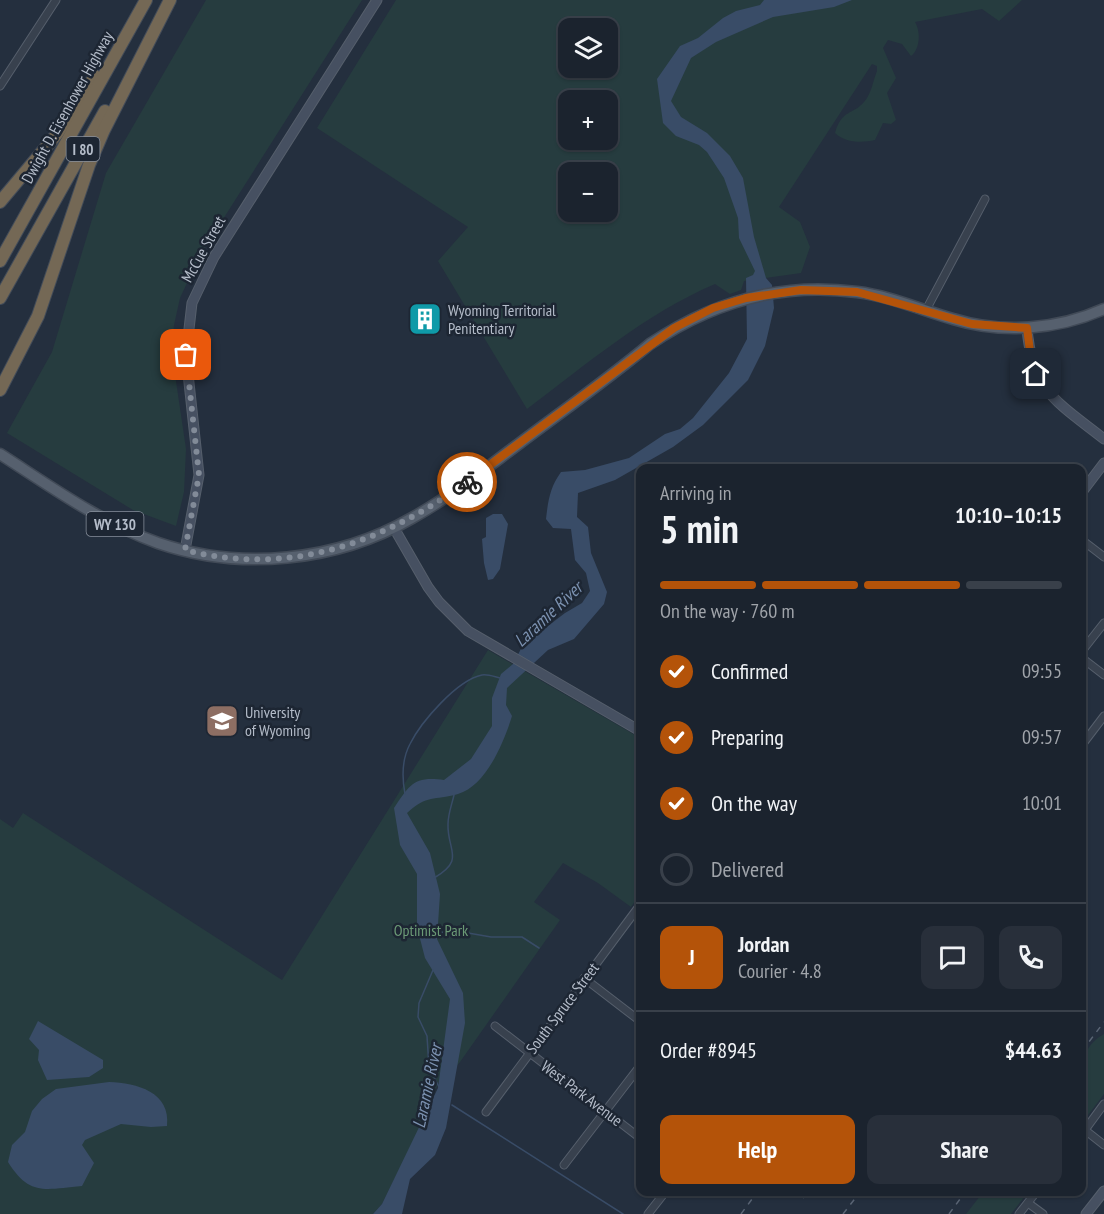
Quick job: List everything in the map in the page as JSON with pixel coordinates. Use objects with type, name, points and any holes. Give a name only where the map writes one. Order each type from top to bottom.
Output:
[{"type":"highway","points":[[0,202],[57,134],[145,0]]},
{"type":"highway","name":"Dwight D. Eisenhower Highway","points":[[0,261],[145,0]]},
{"type":"highway","points":[[0,390],[38,316],[88,165],[169,0]]},
{"type":"highway","name":"Dwight D. Eisenhower Highway","points":[[0,298],[169,0]]},
{"type":"main road","name":"McCue Street","points":[[185,550],[199,475],[186,355],[192,303],[214,257],[377,0]]},
{"type":"main road","name":"WY 130","points":[[0,454],[112,522],[157,543],[185,550],[244,559],[296,557],[351,544],[394,528],[437,503],[674,328],[727,304],[779,292],[801,290],[857,292],[972,324],[1027,328],[1065,323],[1104,309]]},
{"type":"main road","points":[[1027,328],[1031,359],[1044,388],[1104,439]]},
{"type":"main road","points":[[1086,487],[1104,463]]},
{"type":"main road","points":[[394,528],[419,574],[439,602],[468,631],[636,729]]},
{"type":"main road","points":[[1086,1214],[1104,1191]]},
{"type":"street","points":[[0,86],[56,0]]},
{"type":"street","points":[[926,310],[986,199]]},
{"type":"street","points":[[1086,543],[1104,557]]},
{"type":"street","points":[[1086,646],[1104,623]]},
{"type":"street","points":[[1086,661],[1104,675]]},
{"type":"street","points":[[1086,740],[1104,716]]},
{"type":"street","name":"South Spruce Street","points":[[486,1112],[528,1052],[636,910]]},
{"type":"street","points":[[584,978],[636,1018]]},
{"type":"street","name":"West Park Avenue","points":[[495,1026],[636,1135]]},
{"type":"street","points":[[564,1165],[636,1071]]},
{"type":"street","points":[[1086,1128],[1104,1104]]},
{"type":"street","points":[[1086,1134],[1104,1144]]},
{"type":"street","points":[[648,1214],[662,1196]]},
{"type":"street","points":[[1019,1214],[1033,1196]]},
{"type":"street","points":[[1028,1203],[1043,1214]]},
{"type":"green space","points":[[206,0],[362,0],[199,257],[180,298],[174,325],[172,354],[186,449],[184,492],[176,526],[133,510],[7,433],[52,352],[106,173]]},
{"type":"green space","points":[[396,0],[1022,0],[999,21],[982,9],[915,22],[919,40],[911,56],[902,44],[888,40],[883,48],[896,78],[887,93],[896,120],[891,124],[883,123],[875,140],[854,141],[844,139],[835,133],[844,116],[860,106],[868,96],[877,71],[877,66],[872,64],[779,207],[800,222],[810,247],[801,273],[744,281],[741,290],[730,294],[715,284],[689,296],[617,341],[527,409],[438,261],[468,227],[317,128]]},
{"type":"green space","name":"Optimist Park","points":[[488,650],[636,736],[636,900],[631,907],[598,883],[563,863],[534,902],[560,920],[460,1062],[443,1082],[439,1081],[421,1126],[382,1204],[373,1214],[0,1214],[0,819],[13,828],[23,813],[282,980]]},
{"type":"green space","points":[[1104,1034],[1104,1094],[1086,1118],[1086,1054],[1094,1041]]},
{"type":"green space","points":[[980,1196],[1025,1196],[1011,1214],[966,1214]]},
{"type":"water","points":[[764,0],[852,0],[834,7],[773,17],[716,42],[691,58],[671,101],[681,117],[707,133],[730,156],[743,178],[754,237],[766,278],[772,285],[774,308],[765,346],[748,380],[703,425],[673,447],[643,464],[636,464],[636,468],[615,480],[578,493],[577,517],[588,527],[591,553],[607,592],[604,604],[574,639],[548,650],[507,688],[506,705],[512,716],[499,750],[477,782],[458,794],[426,800],[407,813],[430,853],[440,894],[437,939],[463,993],[465,1023],[446,1128],[435,1155],[410,1179],[402,1214],[373,1214],[382,1204],[438,1088],[450,999],[425,958],[417,927],[417,874],[400,845],[394,808],[413,784],[425,779],[444,780],[471,759],[492,726],[492,698],[501,674],[513,664],[523,645],[582,603],[590,591],[586,573],[575,560],[571,529],[553,528],[546,519],[550,494],[561,472],[585,470],[629,458],[665,434],[680,429],[693,418],[729,373],[747,339],[746,278],[753,275],[755,271],[739,238],[738,218],[724,178],[707,152],[699,145],[676,136],[663,123],[657,79],[680,46],[698,38],[723,18],[736,11],[760,5]]},
{"type":"water","points":[[493,514],[502,514],[508,524],[500,569],[493,579],[488,580],[482,539],[486,537],[486,518]]},
{"type":"water","points":[[38,1021],[103,1060],[103,1068],[89,1077],[47,1080],[38,1060],[39,1050],[29,1039]]},
{"type":"water","points":[[109,1082],[141,1087],[158,1097],[167,1114],[167,1126],[121,1124],[85,1140],[82,1145],[94,1163],[82,1186],[48,1189],[31,1186],[24,1181],[8,1162],[12,1145],[25,1132],[32,1111],[42,1099],[56,1089]]},
{"type":"waterway","points":[[405,794],[403,782],[405,756],[415,735],[431,714],[451,693],[472,678],[482,675],[500,678]]},
{"type":"waterway","points":[[434,878],[444,871],[452,860],[448,824],[454,795]]},
{"type":"waterway","points":[[437,934],[451,930],[491,937],[522,937],[539,948]]},
{"type":"waterway","name":"Laramie River","points":[[433,970],[419,1003],[418,1017],[427,1036],[429,1067],[439,1087]]},
{"type":"waterway","points":[[452,1105],[623,1214]]},
{"type":"railway","points":[[1086,1046],[1104,1022]]},
{"type":"railway","points":[[741,1214],[754,1196]]},
{"type":"railway","points":[[843,1214],[857,1196]]},
{"type":"railway","points":[[949,1214],[962,1196]]},
{"type":"way so far","points":[[186,355],[199,475],[185,550],[244,559],[296,557],[325,551],[373,537],[394,528],[412,519],[467,482]]},
{"type":"place","name":"Wyoming Territorial Penitentiary","points":[[425,319]]},
{"type":"place","name":"University of Wyoming","points":[[222,721]]},
{"type":"route","points":[[467,482],[674,328],[713,308],[760,295],[801,290],[857,292],[911,305],[972,324],[1027,328],[1029,349],[1036,374]]}]
